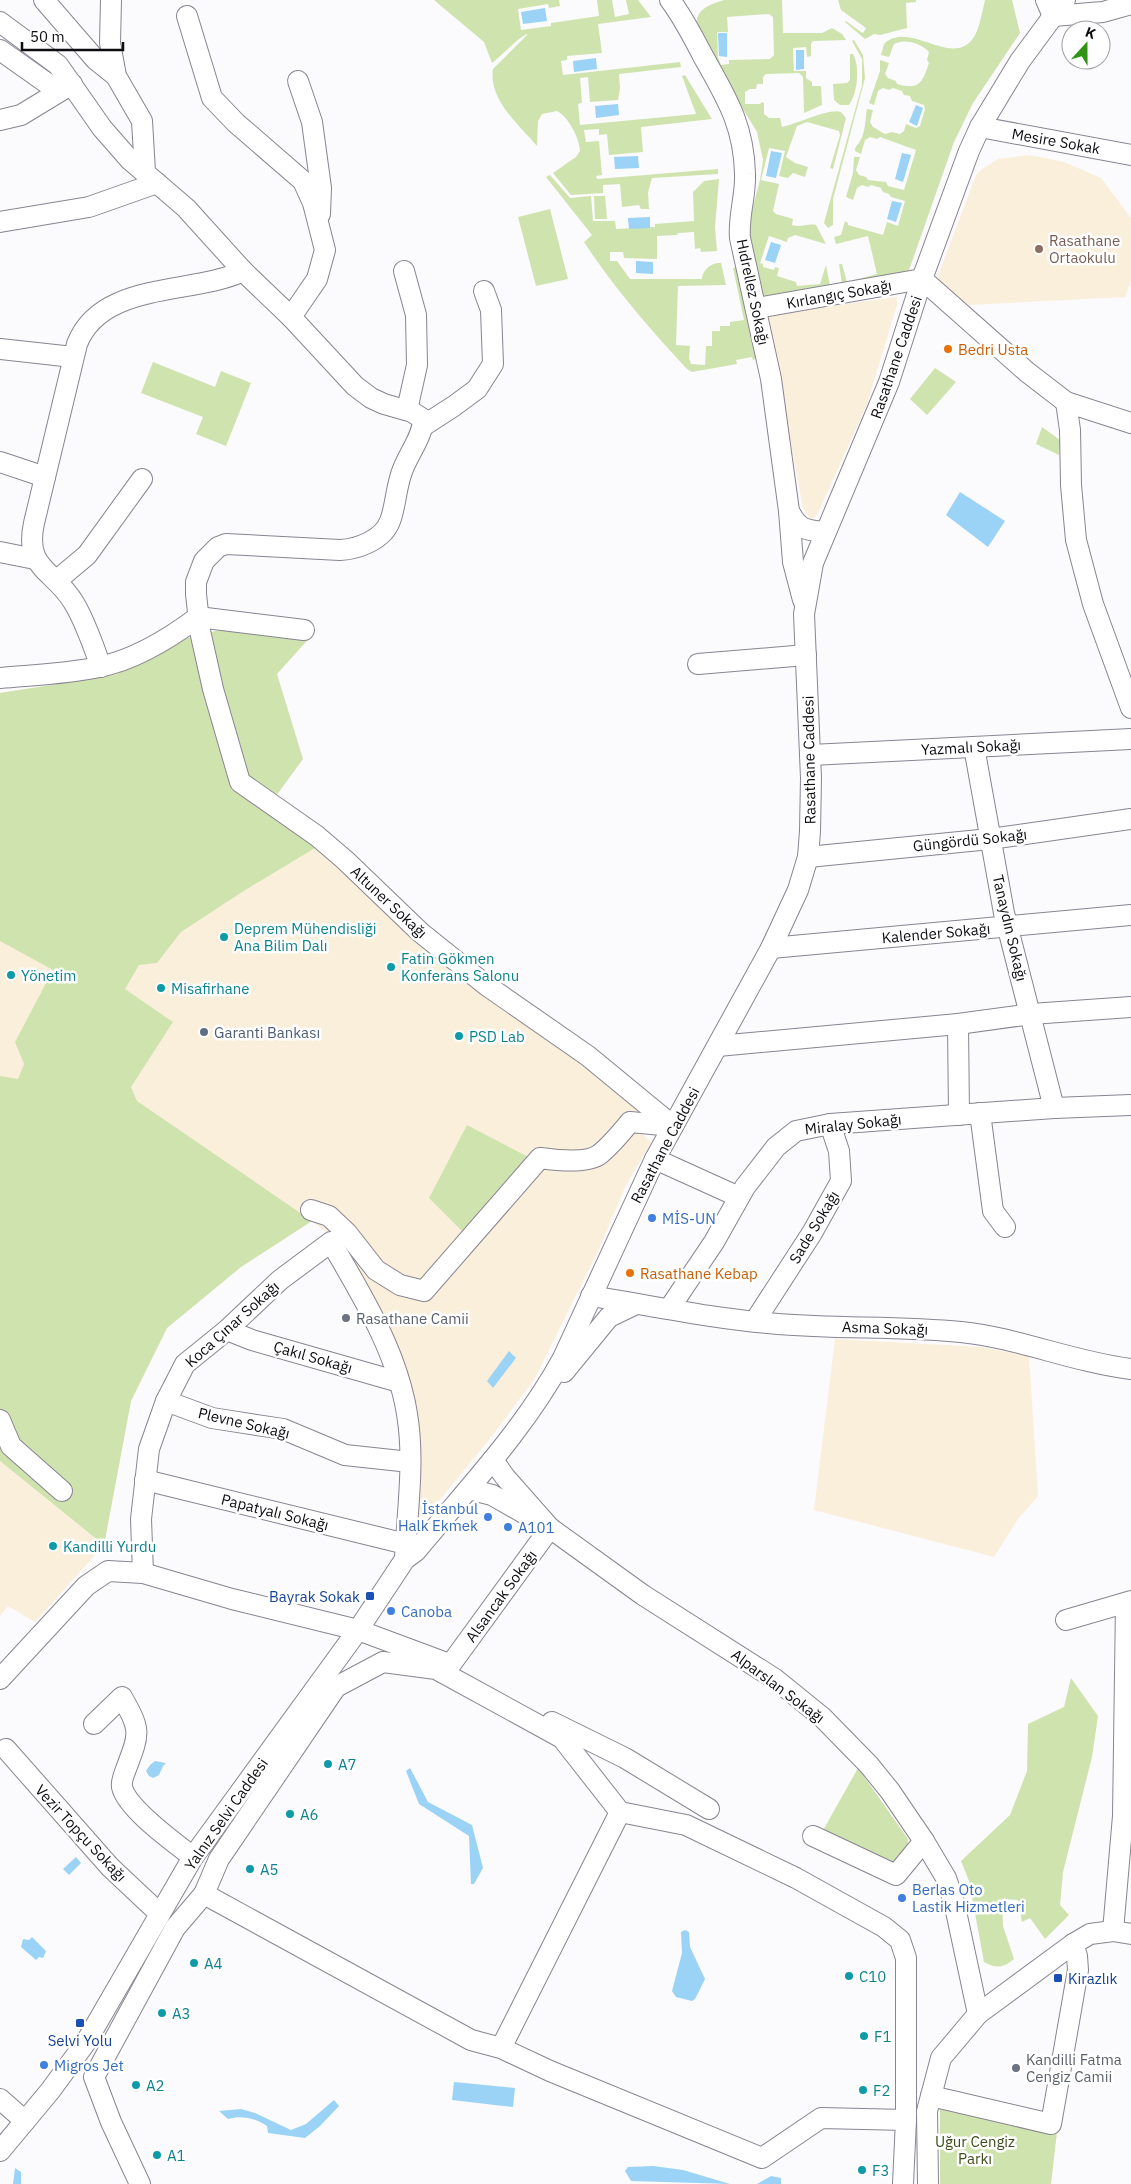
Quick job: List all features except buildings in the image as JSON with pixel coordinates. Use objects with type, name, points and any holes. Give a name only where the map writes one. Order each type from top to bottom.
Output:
[{"type":"street","points":[[44,0],[96,60],[116,76]]},
{"type":"street","points":[[111,0],[110,43],[116,76],[142,121],[151,178]]},
{"type":"street","name":"Hıdrellez Sokağı","points":[[670,0],[686,24],[730,105],[739,127],[746,174],[740,233],[771,379],[795,571],[805,604]]},
{"type":"street","name":"Rasathane Caddesi","points":[[469,1489],[510,1441],[547,1387],[563,1358],[655,1159],[771,948],[798,890],[808,857],[810,830],[811,755],[805,604],[813,563],[890,382],[922,279],[960,174],[980,127],[1049,8],[1065,0]]},
{"type":"street","points":[[1049,8],[1103,12],[1131,4]]},
{"type":"street","points":[[187,16],[212,98],[236,123],[303,181],[313,203],[325,250],[317,279],[291,317]]},
{"type":"street","points":[[0,22],[48,56],[65,88],[102,128],[151,178],[186,208],[243,271],[291,317],[355,386],[371,398],[407,410],[423,420],[423,426]]},
{"type":"street","points":[[0,50],[65,88]]},
{"type":"street","points":[[298,81],[312,122],[321,188],[320,228]]},
{"type":"street","points":[[0,120],[21,115],[65,88]]},
{"type":"street","name":"Mesire Sokak","points":[[980,127],[1131,155]]},
{"type":"street","points":[[0,222],[89,207],[151,178]]},
{"type":"street","points":[[101,667],[80,613],[68,594],[35,559],[32,549],[32,532],[73,357],[84,329],[107,309],[140,296],[230,277],[243,271]]},
{"type":"street","points":[[404,271],[416,315],[417,365],[407,410]]},
{"type":"street","points":[[922,279],[1027,372],[1066,402],[1131,423]]},
{"type":"street","name":"Kırlangıç Sokağı","points":[[757,308],[922,279]]},
{"type":"street","points":[[423,426],[477,389],[493,364],[491,310],[484,291]]},
{"type":"street","points":[[0,349],[73,357]]},
{"type":"street","points":[[1066,402],[1070,430],[1071,485],[1076,540],[1093,604],[1131,708]]},
{"type":"street","name":"Altuner Sokağı","points":[[423,426],[402,469],[390,521],[377,537],[368,543],[350,550],[296,549],[235,543],[218,547],[204,561],[199,570],[196,582],[198,617],[213,689],[240,782],[331,848],[420,932],[486,985],[588,1056],[673,1126]]},
{"type":"street","points":[[0,462],[44,477]]},
{"type":"street","points":[[56,581],[87,555],[142,479]]},
{"type":"street","points":[[789,511],[802,528],[826,532]]},
{"type":"street","points":[[0,552],[35,559]]},
{"type":"street","points":[[0,678],[101,667],[138,653],[198,617],[304,630]]},
{"type":"street","points":[[698,664],[806,654]]},
{"type":"street","name":"Yazmalı Sokağı","points":[[811,755],[1131,738]]},
{"type":"street","name":"Tanaydın Sokağı","points":[[974,747],[1008,926],[1054,1108]]},
{"type":"street","name":"Güngördü Sokağı","points":[[808,857],[990,839],[1131,819]]},
{"type":"street","name":"Kalender Sokağı","points":[[771,948],[1131,915]]},
{"type":"street","points":[[718,1046],[958,1024],[1031,1014],[1131,1007]]},
{"type":"street","points":[[958,1024],[960,1115]]},
{"type":"street","name":"Miralay Sokağı","points":[[669,1309],[714,1242],[739,1197],[776,1147],[796,1131],[830,1124],[1054,1108],[1131,1105]]},
{"type":"street","points":[[980,1113],[993,1211],[1005,1227]]},
{"type":"street","points":[[312,1210],[329,1216],[348,1234],[376,1270],[400,1285],[424,1291],[540,1158],[584,1160],[598,1156],[630,1122],[673,1126]]},
{"type":"street","name":"Sade Sokağı","points":[[755,1322],[812,1233],[841,1182],[838,1150],[830,1124]]},
{"type":"street","points":[[655,1159],[739,1197]]},
{"type":"street","name":"Koca Çınar Sokağı","points":[[143,1573],[141,1519],[149,1449],[166,1401],[185,1364],[227,1330],[280,1280],[331,1242],[372,1314],[387,1345],[399,1382]]},
{"type":"street","name":"Asma Sokağı","points":[[591,1296],[755,1322],[960,1332],[998,1338],[1100,1364],[1131,1369]]},
{"type":"street","points":[[547,1387],[572,1362],[609,1318],[636,1304]]},
{"type":"street","name":"Çakıl Sokağı","points":[[227,1330],[252,1340],[399,1382]]},
{"type":"street","points":[[399,1382],[407,1414],[410,1462],[405,1551]]},
{"type":"street","name":"Plevne Sokağı","points":[[166,1401],[212,1418],[283,1429],[345,1455],[410,1462]]},
{"type":"street","points":[[0,1420],[11,1446],[62,1491]]},
{"type":"street","name":"Alparslan Sokağı","points":[[493,1460],[505,1477],[550,1528]]},
{"type":"street","name":"Papatyalı Sokağı","points":[[145,1480],[405,1551]]},
{"type":"street","name":"Alparslan Sokağı","points":[[469,1489],[492,1495],[550,1528],[644,1595],[744,1658],[811,1708],[841,1734],[890,1790],[941,1866],[950,1888],[978,2014]]},
{"type":"street","name":"Yalnız Selvi Caddesi","points":[[0,2151],[50,2091],[86,2042],[193,1857],[358,1630],[405,1551],[416,1551],[469,1489]]},
{"type":"street","name":"Alsancak Sokağı","points":[[451,1664],[550,1528]]},
{"type":"street","points":[[0,1679],[86,1586],[108,1571],[143,1573],[232,1599],[358,1630],[451,1664],[522,1707],[625,1758],[709,1809]]},
{"type":"street","points":[[928,2184],[927,2111],[941,2058],[978,2014],[1073,1944],[1090,1934],[1122,1932],[1127,1816],[1129,1602],[1066,1620]]},
{"type":"street","points":[[140,2184],[94,2077],[175,1928],[204,1894],[219,1859],[336,1687],[383,1662],[436,1669],[562,1738],[620,1812],[686,1825],[796,1878],[884,1928],[900,1940],[906,1958],[906,2120],[903,2184]]},
{"type":"street","points":[[94,1724],[122,1697],[136,1722],[136,1742],[122,1778],[122,1788],[142,1816],[193,1857]]},
{"type":"street","name":"Vezir Topçu Sokağı","points":[[6,1749],[110,1868],[160,1914]]},
{"type":"street","points":[[501,2048],[620,1812]]},
{"type":"street","points":[[813,1836],[896,1875],[924,1840]]},
{"type":"street","points":[[204,1894],[470,2040],[501,2048],[550,2071],[762,2158],[821,2118],[906,2120]]},
{"type":"street","points":[[931,2096],[1051,2124],[1076,1993],[1078,1963],[1073,1944]]},
{"type":"street","points":[[0,2099],[25,2121]]},
{"type":"shaded area","name":"Rasathane Ortaokulu","points":[[1029,155],[1064,162],[1101,178],[1131,218],[1131,281],[1125,297],[969,305],[936,281],[976,175],[998,159]]},
{"type":"shaded area","points":[[897,297],[897,305],[867,404],[818,513],[814,518],[810,519],[803,508],[767,315]]},
{"type":"shaded area","points":[[187,638],[238,793],[267,807],[604,1078],[639,1108],[629,1119],[651,1143],[626,1185],[599,1249],[535,1378],[496,1431],[425,1518],[404,1511],[408,1463],[389,1332],[330,1235],[312,1221],[241,1267],[167,1328],[131,1401],[104,1545],[35,1622],[8,1606],[0,1616],[0,693],[115,675]]},
{"type":"shaded area","points":[[835,1339],[982,1347],[1029,1356],[1038,1496],[1018,1519],[994,1557],[814,1510]]},
{"type":"green space","points":[[434,0],[559,0],[560,6],[549,8],[548,4],[518,9],[521,30],[551,26],[551,23],[599,16],[597,0],[612,0],[615,17],[629,14],[626,0],[638,0],[651,17],[598,24],[602,53],[567,56],[567,60],[561,61],[563,75],[680,62],[681,67],[619,74],[620,88],[618,100],[590,102],[588,77],[580,78],[582,103],[578,104],[580,125],[696,114],[682,76],[685,75],[712,119],[641,127],[643,152],[609,155],[607,134],[599,135],[599,129],[584,130],[586,142],[599,141],[602,175],[596,176],[597,179],[718,169],[718,174],[652,178],[648,192],[649,209],[641,209],[639,205],[622,207],[620,184],[603,185],[603,193],[571,195],[553,173],[576,157],[580,151],[573,128],[557,111],[542,114],[538,121],[537,146],[506,111],[495,91],[493,69],[528,34],[492,63],[484,42]]},
{"type":"green space","points":[[724,0],[782,0],[783,33],[822,33],[832,28],[842,34],[846,40],[813,41],[811,44],[811,56],[807,57],[806,47],[793,48],[794,71],[806,71],[806,78],[812,82],[812,86],[821,86],[822,105],[804,113],[803,77],[799,73],[766,74],[763,77],[763,84],[757,84],[756,89],[750,89],[745,92],[745,104],[764,103],[764,114],[769,118],[780,118],[782,127],[836,111],[841,112],[846,118],[833,169],[830,168],[840,135],[839,131],[807,122],[797,126],[786,157],[795,163],[808,167],[805,177],[793,173],[788,178],[779,176],[785,151],[769,148],[761,180],[779,184],[773,211],[776,214],[793,219],[792,225],[816,225],[826,244],[795,235],[788,238],[787,242],[769,236],[760,263],[763,264],[763,267],[774,270],[775,267],[779,268],[777,276],[796,282],[797,286],[820,284],[826,265],[830,286],[842,284],[839,264],[842,264],[847,282],[877,274],[868,236],[836,244],[834,237],[841,235],[845,221],[848,225],[883,235],[887,222],[898,226],[905,201],[891,197],[883,192],[881,188],[871,185],[868,187],[862,185],[857,188],[853,200],[846,197],[853,173],[854,157],[860,157],[856,170],[859,175],[866,177],[868,180],[886,182],[888,186],[904,190],[916,150],[880,137],[877,139],[870,137],[865,140],[861,154],[855,151],[863,133],[867,109],[873,110],[870,122],[873,127],[885,134],[892,132],[900,134],[904,131],[906,124],[916,128],[920,126],[925,109],[924,105],[912,101],[910,96],[904,95],[902,91],[893,88],[889,90],[883,88],[878,91],[874,105],[869,103],[880,71],[880,60],[889,63],[885,74],[888,78],[904,86],[919,84],[929,63],[927,60],[929,52],[917,44],[903,41],[898,42],[894,44],[889,57],[881,55],[884,44],[894,38],[906,37],[943,47],[965,46],[976,33],[985,0],[1012,0],[1020,33],[973,103],[954,142],[908,273],[767,297],[761,294],[748,234],[749,221],[760,180],[763,160],[757,132],[701,40],[697,24],[697,18],[704,9]],"holes":[[[769,14],[773,17],[774,55],[770,59],[729,60],[729,64],[721,65],[718,57],[717,32],[728,32],[727,17]]]},
{"type":"green space","points":[[838,0],[916,0],[916,2],[906,3],[907,28],[880,35],[874,34],[865,39],[845,22],[863,33],[866,28],[841,10]]},
{"type":"green space","points":[[854,40],[863,55],[865,78],[833,199],[833,225],[828,228],[824,223],[862,85],[862,59],[852,41]]},
{"type":"green space","points":[[850,54],[853,54],[857,65],[856,87],[849,105],[840,105],[834,100],[833,84],[847,83],[850,80]]},
{"type":"green space","points":[[550,175],[570,198],[591,196],[593,221],[615,221],[616,229],[655,227],[655,224],[694,221],[693,192],[704,181],[719,179],[715,227],[717,251],[701,252],[700,248],[695,249],[694,232],[678,233],[677,235],[657,236],[657,259],[624,258],[623,252],[610,252],[610,261],[617,261],[630,279],[702,279],[708,267],[721,263],[726,285],[678,286],[676,345],[690,346],[689,358],[691,364],[705,365],[706,346],[712,346],[712,331],[720,331],[720,326],[730,326],[730,322],[744,320],[733,268],[738,267],[759,358],[753,360],[752,357],[736,360],[737,364],[692,372],[687,369],[633,308],[608,276],[584,242],[592,235],[546,177]]},
{"type":"green space","points":[[594,196],[605,196],[607,219],[595,219]]},
{"type":"green space","points":[[550,209],[568,279],[536,286],[518,217]]},
{"type":"green space","points":[[153,362],[215,387],[221,371],[251,383],[226,446],[196,434],[203,417],[141,393]]},
{"type":"green space","points":[[935,368],[956,382],[927,415],[910,399]]},
{"type":"green space","points":[[1042,427],[1060,440],[1059,455],[1036,444]]},
{"type":"green space","points":[[240,625],[314,633],[277,674],[303,759],[268,807],[320,845],[242,892],[181,932],[157,963],[139,965],[125,989],[173,1022],[131,1087],[137,1101],[312,1221],[241,1267],[167,1328],[131,1401],[104,1545],[0,1461],[0,1076],[18,1079],[24,1064],[15,1042],[53,970],[0,941],[0,693],[115,675],[187,638]]},
{"type":"green space","points":[[467,1125],[534,1160],[464,1233],[429,1198]]},
{"type":"green space","points":[[1071,1678],[1098,1716],[1092,1757],[1063,1872],[1060,1905],[1069,1915],[1045,1939],[1030,1918],[1022,1922],[1018,1900],[1002,1899],[1003,1926],[1014,1959],[1003,1966],[993,1966],[984,1962],[969,1881],[961,1861],[1010,1815],[1027,1771],[1028,1724],[1064,1707]]},
{"type":"green space","points":[[858,1768],[908,1839],[907,1853],[895,1867],[821,1834]]},
{"type":"green space","name":"Uğur Cengiz Parkı","points":[[940,2106],[1057,2132],[1051,2184],[940,2184]]},
{"type":"water","points":[[545,8],[547,21],[523,24],[521,12]]},
{"type":"water","points":[[718,33],[727,33],[727,57],[719,56]]},
{"type":"water","points":[[796,50],[804,50],[804,69],[796,70]]},
{"type":"water","points":[[596,58],[597,69],[574,72],[573,61]]},
{"type":"water","points":[[618,104],[619,115],[596,118],[595,106]]},
{"type":"water","points":[[916,105],[923,108],[917,126],[909,122]]},
{"type":"water","points":[[771,151],[782,153],[776,178],[766,176]]},
{"type":"water","points":[[902,153],[911,155],[903,182],[895,179]]},
{"type":"water","points":[[638,156],[639,168],[615,169],[614,157]]},
{"type":"water","points":[[892,201],[902,203],[896,222],[887,219]]},
{"type":"water","points":[[650,217],[650,228],[629,229],[628,218]]},
{"type":"water","points":[[771,242],[781,245],[775,263],[765,260]]},
{"type":"water","points":[[636,261],[653,262],[653,274],[636,273]]},
{"type":"water","points":[[960,492],[1005,521],[988,547],[946,515]]},
{"type":"water","points":[[509,1351],[516,1358],[493,1388],[487,1381]]},
{"type":"water","points":[[155,1761],[166,1763],[159,1775],[153,1778],[146,1771]]},
{"type":"water","points":[[410,1768],[428,1802],[472,1825],[483,1868],[474,1884],[471,1884],[469,1836],[419,1804],[406,1771]]},
{"type":"water","points":[[76,1857],[81,1863],[69,1875],[63,1869]]},
{"type":"water","points":[[685,1930],[689,1932],[690,1947],[705,1979],[695,1999],[692,2001],[676,1997],[672,1991],[682,1953],[681,1932]]},
{"type":"water","points":[[32,1937],[46,1951],[43,1958],[39,1957],[36,1960],[21,1947],[23,1939],[29,1940]]},
{"type":"water","points":[[454,2082],[515,2088],[513,2107],[452,2100]]},
{"type":"water","points":[[334,2100],[339,2106],[320,2126],[305,2138],[268,2133],[267,2126],[258,2121],[243,2117],[228,2119],[219,2111],[241,2109],[255,2113],[291,2130],[306,2124]]},
{"type":"water","points":[[653,2166],[683,2170],[730,2184],[631,2181],[625,2171],[628,2167]]},
{"type":"water","points":[[15,2168],[21,2172],[21,2184],[13,2184]]},
{"type":"water","points":[[771,2176],[781,2178],[781,2184],[757,2184]]},
{"type":"place","name":"Rasathane Ortaokulu","points":[[1039,249]]},
{"type":"place","name":"Bedri Usta","points":[[948,349]]},
{"type":"place","name":"Deprem Mühendisliği Ana Bilim Dalı","points":[[224,937]]},
{"type":"place","name":"Fatin Gökmen Konferans Salonu","points":[[391,967]]},
{"type":"place","name":"Yönetim","points":[[11,975]]},
{"type":"place","name":"Misafirhane","points":[[161,988]]},
{"type":"place","name":"Garanti Bankası","points":[[204,1032]]},
{"type":"place","name":"PSD Lab","points":[[459,1036]]},
{"type":"place","name":"MİS-UN","points":[[652,1218]]},
{"type":"place","name":"Rasathane Kebap","points":[[630,1273]]},
{"type":"place","name":"Rasathane Camii","points":[[346,1318]]},
{"type":"place","name":"İstanbul Halk Ekmek","points":[[488,1517]]},
{"type":"place","name":"A101","points":[[508,1527]]},
{"type":"place","name":"Kandilli Yurdu","points":[[53,1546]]},
{"type":"place","name":"Bayrak Sokak","points":[[370,1596]]},
{"type":"place","name":"Canoba","points":[[391,1611]]},
{"type":"place","name":"A7","points":[[328,1764]]},
{"type":"place","name":"A6","points":[[290,1814]]},
{"type":"place","name":"A5","points":[[250,1869]]},
{"type":"place","name":"Berlas Oto Lastik Hizmetleri","points":[[902,1898]]},
{"type":"place","name":"A4","points":[[194,1963]]},
{"type":"place","name":"C10","points":[[849,1976]]},
{"type":"place","name":"Kirazlık","points":[[1058,1978]]},
{"type":"place","name":"A3","points":[[162,2013]]},
{"type":"place","name":"Selvi Yolu","points":[[80,2023]]},
{"type":"place","name":"F1","points":[[864,2036]]},
{"type":"place","name":"Migros Jet","points":[[44,2065]]},
{"type":"place","name":"Kandilli Fatma Cengiz Camii","points":[[1016,2068]]},
{"type":"place","name":"A2","points":[[136,2085]]},
{"type":"place","name":"F2","points":[[863,2090]]},
{"type":"place","name":"A1","points":[[157,2155]]},
{"type":"place","name":"F3","points":[[862,2170]]}]
